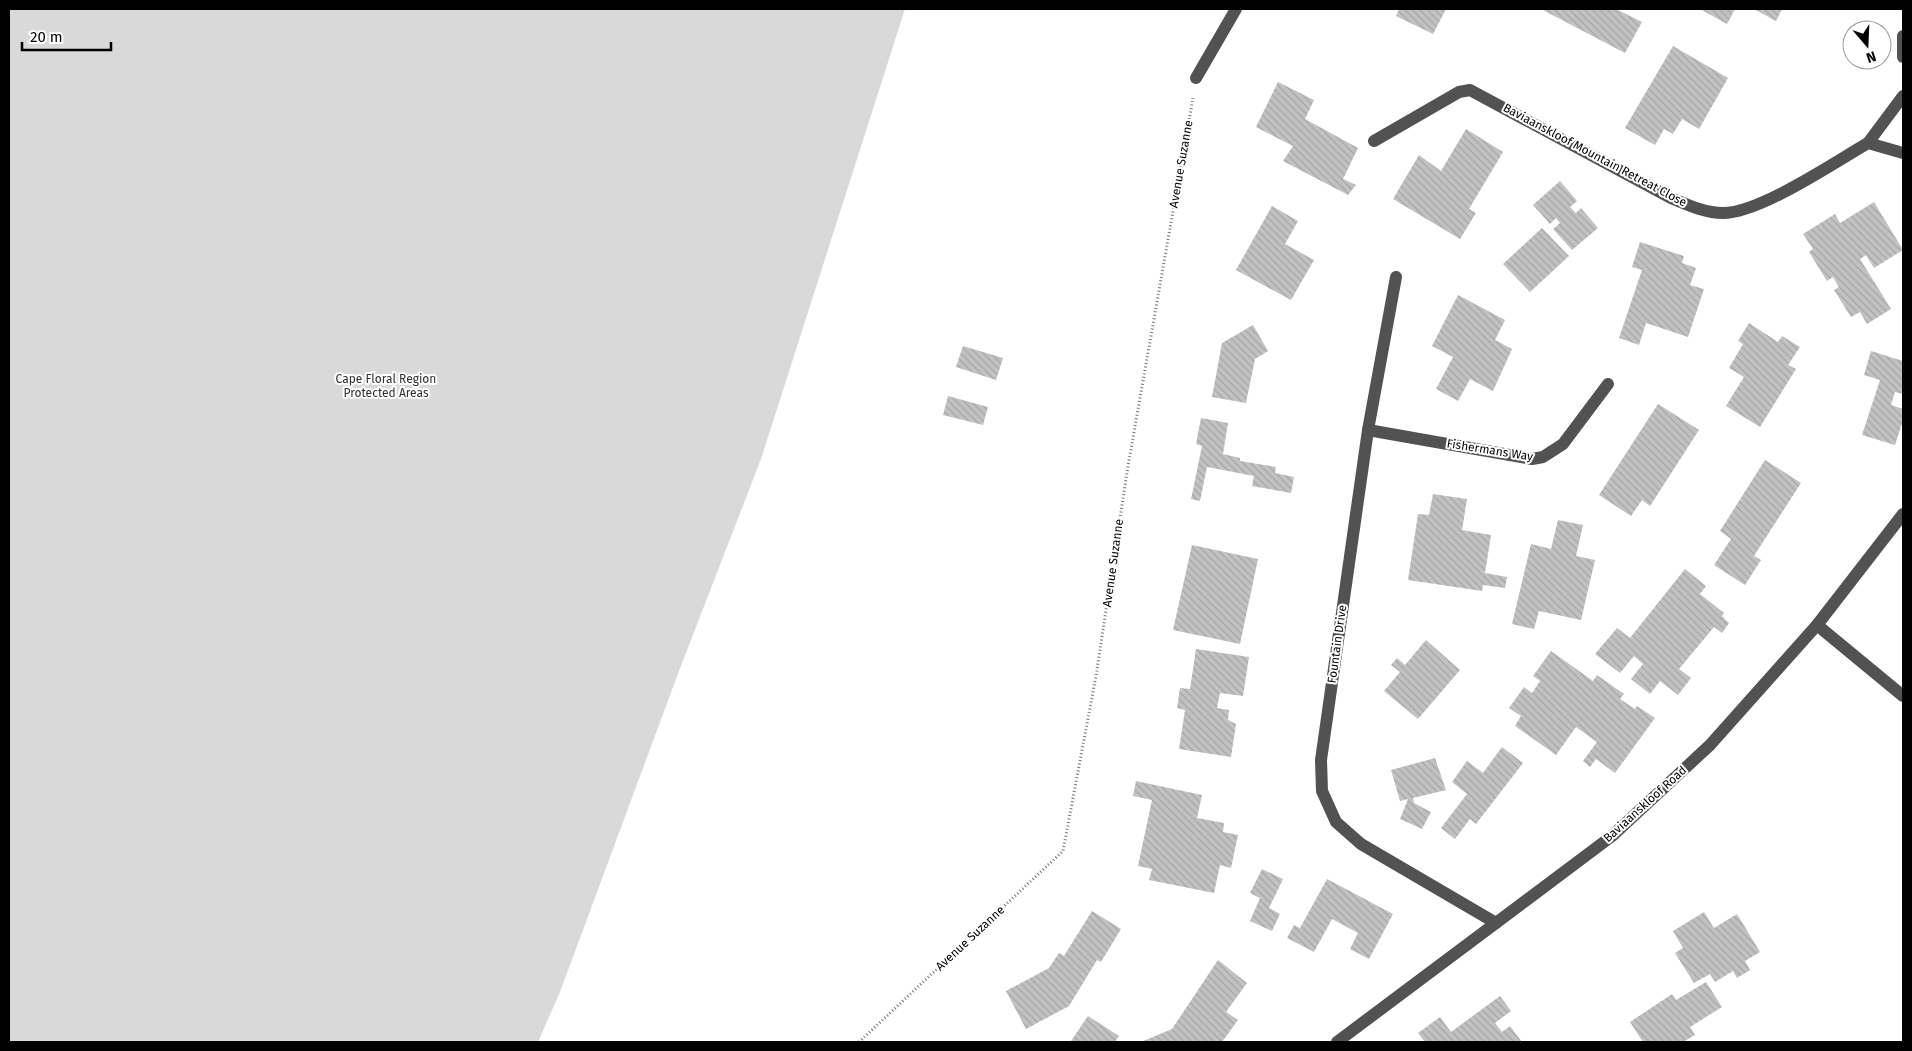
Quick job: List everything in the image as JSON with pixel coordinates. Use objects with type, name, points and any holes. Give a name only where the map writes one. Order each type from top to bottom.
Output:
[{"type":"street","points":[[1196,78],[1236,9]]},
{"type":"street","points":[[1903,36],[1903,57]]},
{"type":"street","name":"Baviaanskloof Mountain Retreat Close","points":[[1374,141],[1459,92],[1470,90],[1671,198],[1706,211],[1724,213],[1746,208],[1783,192],[1868,143]]},
{"type":"street","points":[[1903,96],[1868,143],[1903,153]]},
{"type":"street","name":"Fountain Drive","points":[[1396,277],[1368,430],[1320,760],[1322,791],[1336,822],[1361,844],[1496,922]]},
{"type":"street","name":"Fishermans Way","points":[[1368,430],[1532,459],[1544,457],[1563,444],[1608,384]]},
{"type":"street","name":"Baviaanskloof Road","points":[[1338,1042],[1612,836],[1710,745],[1817,625],[1903,514]]},
{"type":"street","points":[[1817,625],[1903,696]]},
{"type":"path","name":"Avenue Suzanne","points":[[859,1042],[1063,851],[1096,676],[1128,466],[1196,78]]},
{"type":"green space","name":"Cape Floral Region Protected Areas","points":[[9,9],[905,9],[761,459],[679,671],[560,992],[538,1042],[9,1042]]},
{"type":"building","points":[[1399,9],[1446,9],[1433,34],[1396,16]]},
{"type":"building","points":[[1541,9],[1616,9],[1642,22],[1625,53]]},
{"type":"building","points":[[1700,9],[1735,9],[1727,24]]},
{"type":"building","points":[[1754,9],[1782,9],[1776,21]]},
{"type":"building","points":[[1673,46],[1728,78],[1699,129],[1682,119],[1673,134],[1664,129],[1655,145],[1625,128]]},
{"type":"building","points":[[1278,82],[1314,100],[1305,119],[1358,148],[1343,179],[1356,185],[1348,195],[1283,161],[1293,146],[1256,127]]},
{"type":"building","points":[[1466,129],[1503,152],[1469,209],[1476,213],[1460,239],[1393,199],[1419,155],[1441,171]]},
{"type":"building","points":[[1560,181],[1577,201],[1570,207],[1576,213],[1581,208],[1598,228],[1572,250],[1553,229],[1560,223],[1556,218],[1550,224],[1533,205]]},
{"type":"building","points":[[1874,202],[1903,250],[1874,268],[1866,255],[1860,259],[1891,309],[1867,324],[1860,312],[1851,317],[1834,290],[1839,287],[1833,277],[1827,281],[1809,252],[1813,249],[1803,234],[1835,214],[1840,223]]},
{"type":"building","points":[[1272,206],[1298,221],[1285,244],[1314,260],[1291,300],[1236,270]]},
{"type":"building","points":[[1542,228],[1569,256],[1530,292],[1503,264]]},
{"type":"building","points":[[1640,242],[1684,256],[1682,263],[1696,268],[1690,285],[1704,289],[1688,337],[1646,323],[1639,345],[1619,338],[1642,270],[1632,267]]},
{"type":"building","points":[[1458,295],[1505,320],[1495,340],[1512,349],[1493,391],[1470,379],[1458,401],[1436,389],[1453,357],[1432,346]]},
{"type":"building","points":[[1749,323],[1778,342],[1782,336],[1800,347],[1788,365],[1796,369],[1760,427],[1726,406],[1744,377],[1729,368],[1743,344],[1738,341]]},
{"type":"building","points":[[1253,325],[1268,351],[1255,359],[1246,403],[1212,397],[1222,343]]},
{"type":"building","points":[[963,346],[1003,358],[996,380],[956,367]]},
{"type":"building","points":[[1871,351],[1903,361],[1903,394],[1895,392],[1891,405],[1903,409],[1903,420],[1895,445],[1862,435],[1880,380],[1864,375]]},
{"type":"building","points":[[948,396],[988,407],[983,425],[943,415]]},
{"type":"building","points":[[1658,404],[1699,430],[1650,506],[1642,500],[1631,516],[1599,495]]},
{"type":"building","points":[[1201,418],[1228,423],[1223,454],[1240,458],[1240,461],[1276,467],[1275,473],[1294,477],[1291,493],[1252,486],[1254,476],[1207,467],[1200,501],[1191,499],[1202,446],[1196,444]]},
{"type":"building","points":[[1765,460],[1801,483],[1754,556],[1761,560],[1745,585],[1714,565],[1731,539],[1720,531]]},
{"type":"building","points":[[1433,494],[1467,499],[1462,530],[1491,535],[1485,573],[1507,577],[1505,588],[1483,585],[1482,591],[1408,580],[1418,514],[1429,515]]},
{"type":"building","points":[[1558,520],[1583,525],[1576,556],[1595,560],[1581,620],[1539,611],[1534,629],[1512,624],[1531,544],[1551,549]]},
{"type":"building","points":[[1192,545],[1258,559],[1240,644],[1173,630]]},
{"type":"building","points":[[1685,569],[1706,586],[1700,594],[1724,613],[1722,616],[1729,623],[1722,633],[1714,627],[1679,669],[1691,678],[1678,695],[1660,681],[1650,694],[1631,679],[1643,664],[1634,656],[1620,673],[1595,654],[1617,628],[1630,638]]},
{"type":"building","points":[[1426,640],[1460,670],[1418,719],[1384,691],[1400,672],[1391,665],[1397,658],[1405,665]]},
{"type":"building","points":[[1196,649],[1249,657],[1243,696],[1220,693],[1217,708],[1229,710],[1228,720],[1236,724],[1231,757],[1179,749],[1185,710],[1177,708],[1180,688],[1190,689]]},
{"type":"building","points":[[1551,651],[1593,681],[1597,675],[1624,694],[1620,699],[1635,709],[1637,706],[1655,718],[1615,773],[1596,759],[1590,767],[1583,761],[1597,742],[1576,727],[1556,755],[1515,726],[1521,716],[1509,708],[1524,687],[1532,693],[1540,681],[1533,676]]},
{"type":"building","points":[[1502,747],[1523,763],[1476,824],[1470,819],[1455,839],[1441,828],[1467,794],[1452,782],[1467,761],[1483,773]]},
{"type":"building","points":[[1435,758],[1446,790],[1413,798],[1414,803],[1431,812],[1422,829],[1400,819],[1408,799],[1400,801],[1391,770]]},
{"type":"building","points":[[1136,781],[1202,795],[1197,818],[1224,823],[1223,832],[1238,835],[1231,868],[1220,865],[1214,893],[1149,880],[1152,869],[1138,866],[1152,800],[1133,796]]},
{"type":"building","points":[[1262,869],[1283,879],[1269,908],[1280,914],[1272,931],[1250,921],[1260,898],[1250,893]]},
{"type":"building","points":[[1327,879],[1393,914],[1369,959],[1350,949],[1358,933],[1332,919],[1314,952],[1287,938],[1294,925],[1300,928]]},
{"type":"building","points":[[1092,911],[1121,929],[1101,962],[1097,960],[1069,1006],[1026,1029],[1006,991],[1049,968],[1059,953],[1064,956]]},
{"type":"building","points":[[1704,912],[1714,928],[1737,914],[1760,952],[1745,961],[1750,970],[1737,978],[1733,971],[1715,982],[1710,974],[1694,983],[1675,953],[1683,948],[1673,931]]},
{"type":"building","points":[[1218,960],[1247,983],[1226,1012],[1238,1020],[1222,1042],[1141,1042],[1172,1029]]},
{"type":"building","points":[[1706,982],[1722,1007],[1690,1027],[1695,1035],[1683,1042],[1643,1042],[1630,1022],[1672,994],[1676,1000]]},
{"type":"building","points":[[1500,996],[1511,1011],[1495,1023],[1502,1032],[1510,1026],[1522,1042],[1425,1042],[1418,1033],[1440,1017],[1451,1032]]},
{"type":"building","points":[[1088,1016],[1119,1036],[1115,1042],[1071,1041]]}]
